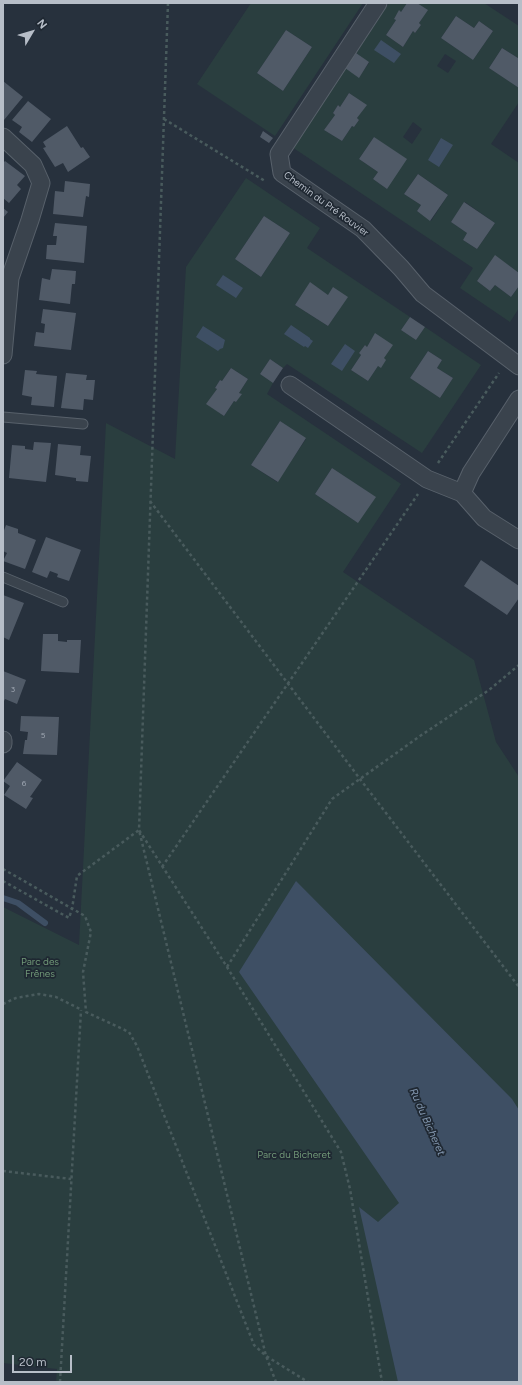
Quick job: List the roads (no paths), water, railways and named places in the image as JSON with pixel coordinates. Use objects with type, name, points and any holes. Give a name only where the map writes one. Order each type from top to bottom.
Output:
[{"type":"street","name":"Chemin du Pré Rouvier","points":[[378,3],[279,154],[282,173],[363,229],[423,294],[514,362]]},
{"type":"street","points":[[3,137],[33,164],[41,183],[30,220],[7,276],[3,355]]},
{"type":"street","points":[[290,385],[427,479],[462,493],[484,518],[519,540]]},
{"type":"street","points":[[462,493],[471,473],[519,399]]},
{"type":"lane","points":[[3,417],[83,424]]},
{"type":"lane","points":[[3,577],[63,602]]},
{"type":"water","points":[[381,40],[401,54],[394,63],[374,50]]},
{"type":"water","points":[[441,138],[453,145],[439,167],[428,160]]},
{"type":"water","points":[[223,275],[243,288],[236,298],[216,285]]},
{"type":"water","points":[[291,325],[313,341],[308,348],[284,334]]},
{"type":"water","points":[[203,326],[225,340],[223,348],[218,351],[196,337]]},
{"type":"water","points":[[345,344],[355,351],[342,371],[331,364]]},
{"type":"water","points":[[296,881],[512,1099],[519,1110],[519,1382],[398,1382],[359,1207],[378,1222],[399,1203],[239,972]]},
{"type":"waterway","name":"Ru du Bicheret","points":[[3,898],[18,903],[45,923]]},
{"type":"park label","name":"Parc des Frênes","points":[[40,968]]},
{"type":"park label","name":"Parc du Bicheret","points":[[294,1155]]}]
